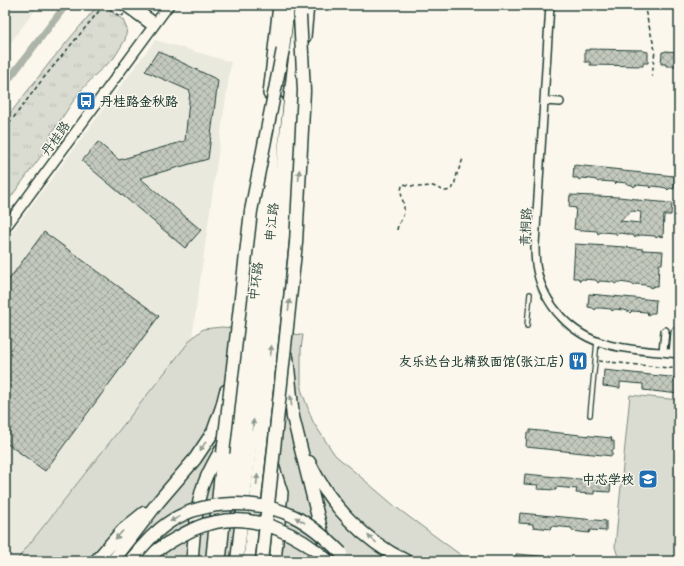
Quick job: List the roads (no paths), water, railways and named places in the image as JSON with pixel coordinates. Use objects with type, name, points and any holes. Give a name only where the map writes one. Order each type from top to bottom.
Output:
[{"type":"highway","name":"中环路","points":[[229,561],[288,5]]},
{"type":"highway","name":"中环路","points":[[237,561],[300,10]]},
{"type":"highway","points":[[262,561],[296,243],[304,90],[300,10]]},
{"type":"highway","points":[[212,561],[232,371],[251,212],[283,49]]},
{"type":"highway","points":[[287,333],[290,394],[293,417],[329,561]]},
{"type":"highway","points":[[113,561],[159,501],[195,459],[213,432],[232,371]]},
{"type":"highway","points":[[298,438],[326,492],[346,516],[381,547],[406,561]]},
{"type":"highway","points":[[96,561],[123,530],[159,501]]},
{"type":"highway","points":[[130,561],[149,539],[172,520],[193,511],[220,505],[252,504],[295,516],[322,534],[341,553],[346,561]]},
{"type":"highway","points":[[145,561],[168,543],[191,529],[217,521],[242,520],[270,526],[293,536],[317,550],[329,561]]},
{"type":"main road","name":"申江路","points":[[220,561],[279,5]]},
{"type":"main road","name":"申江路","points":[[249,561],[308,5]]},
{"type":"main road","points":[[265,406],[264,430],[268,449],[282,493],[275,561]]},
{"type":"main road","points":[[192,561],[201,491],[215,460],[234,426]]},
{"type":"street","name":"丹桂路","points":[[5,228],[153,23],[164,5]]},
{"type":"street","name":"丹桂路","points":[[5,222],[153,23],[169,5]]},
{"type":"street","name":"青桐路","points":[[550,5],[535,245],[536,269],[544,291],[556,311],[576,330],[597,341],[617,346],[676,353]]},
{"type":"street","points":[[128,6],[153,23]]},
{"type":"street","points":[[544,101],[560,102]]},
{"type":"street","points":[[663,352],[665,331]]},
{"type":"street","points":[[675,332],[676,353]]},
{"type":"lane","points":[[527,326],[530,294]]},
{"type":"lane","points":[[590,415],[597,341]]},
{"type":"waterway","points":[[5,84],[66,5]]},
{"type":"place","name":"丹桂路金秋路","points":[[86,101]]},
{"type":"place","name":"友乐达台北精致面馆(张江店)","points":[[578,361]]},
{"type":"place","name":"中芯学校","points":[[648,479]]}]
